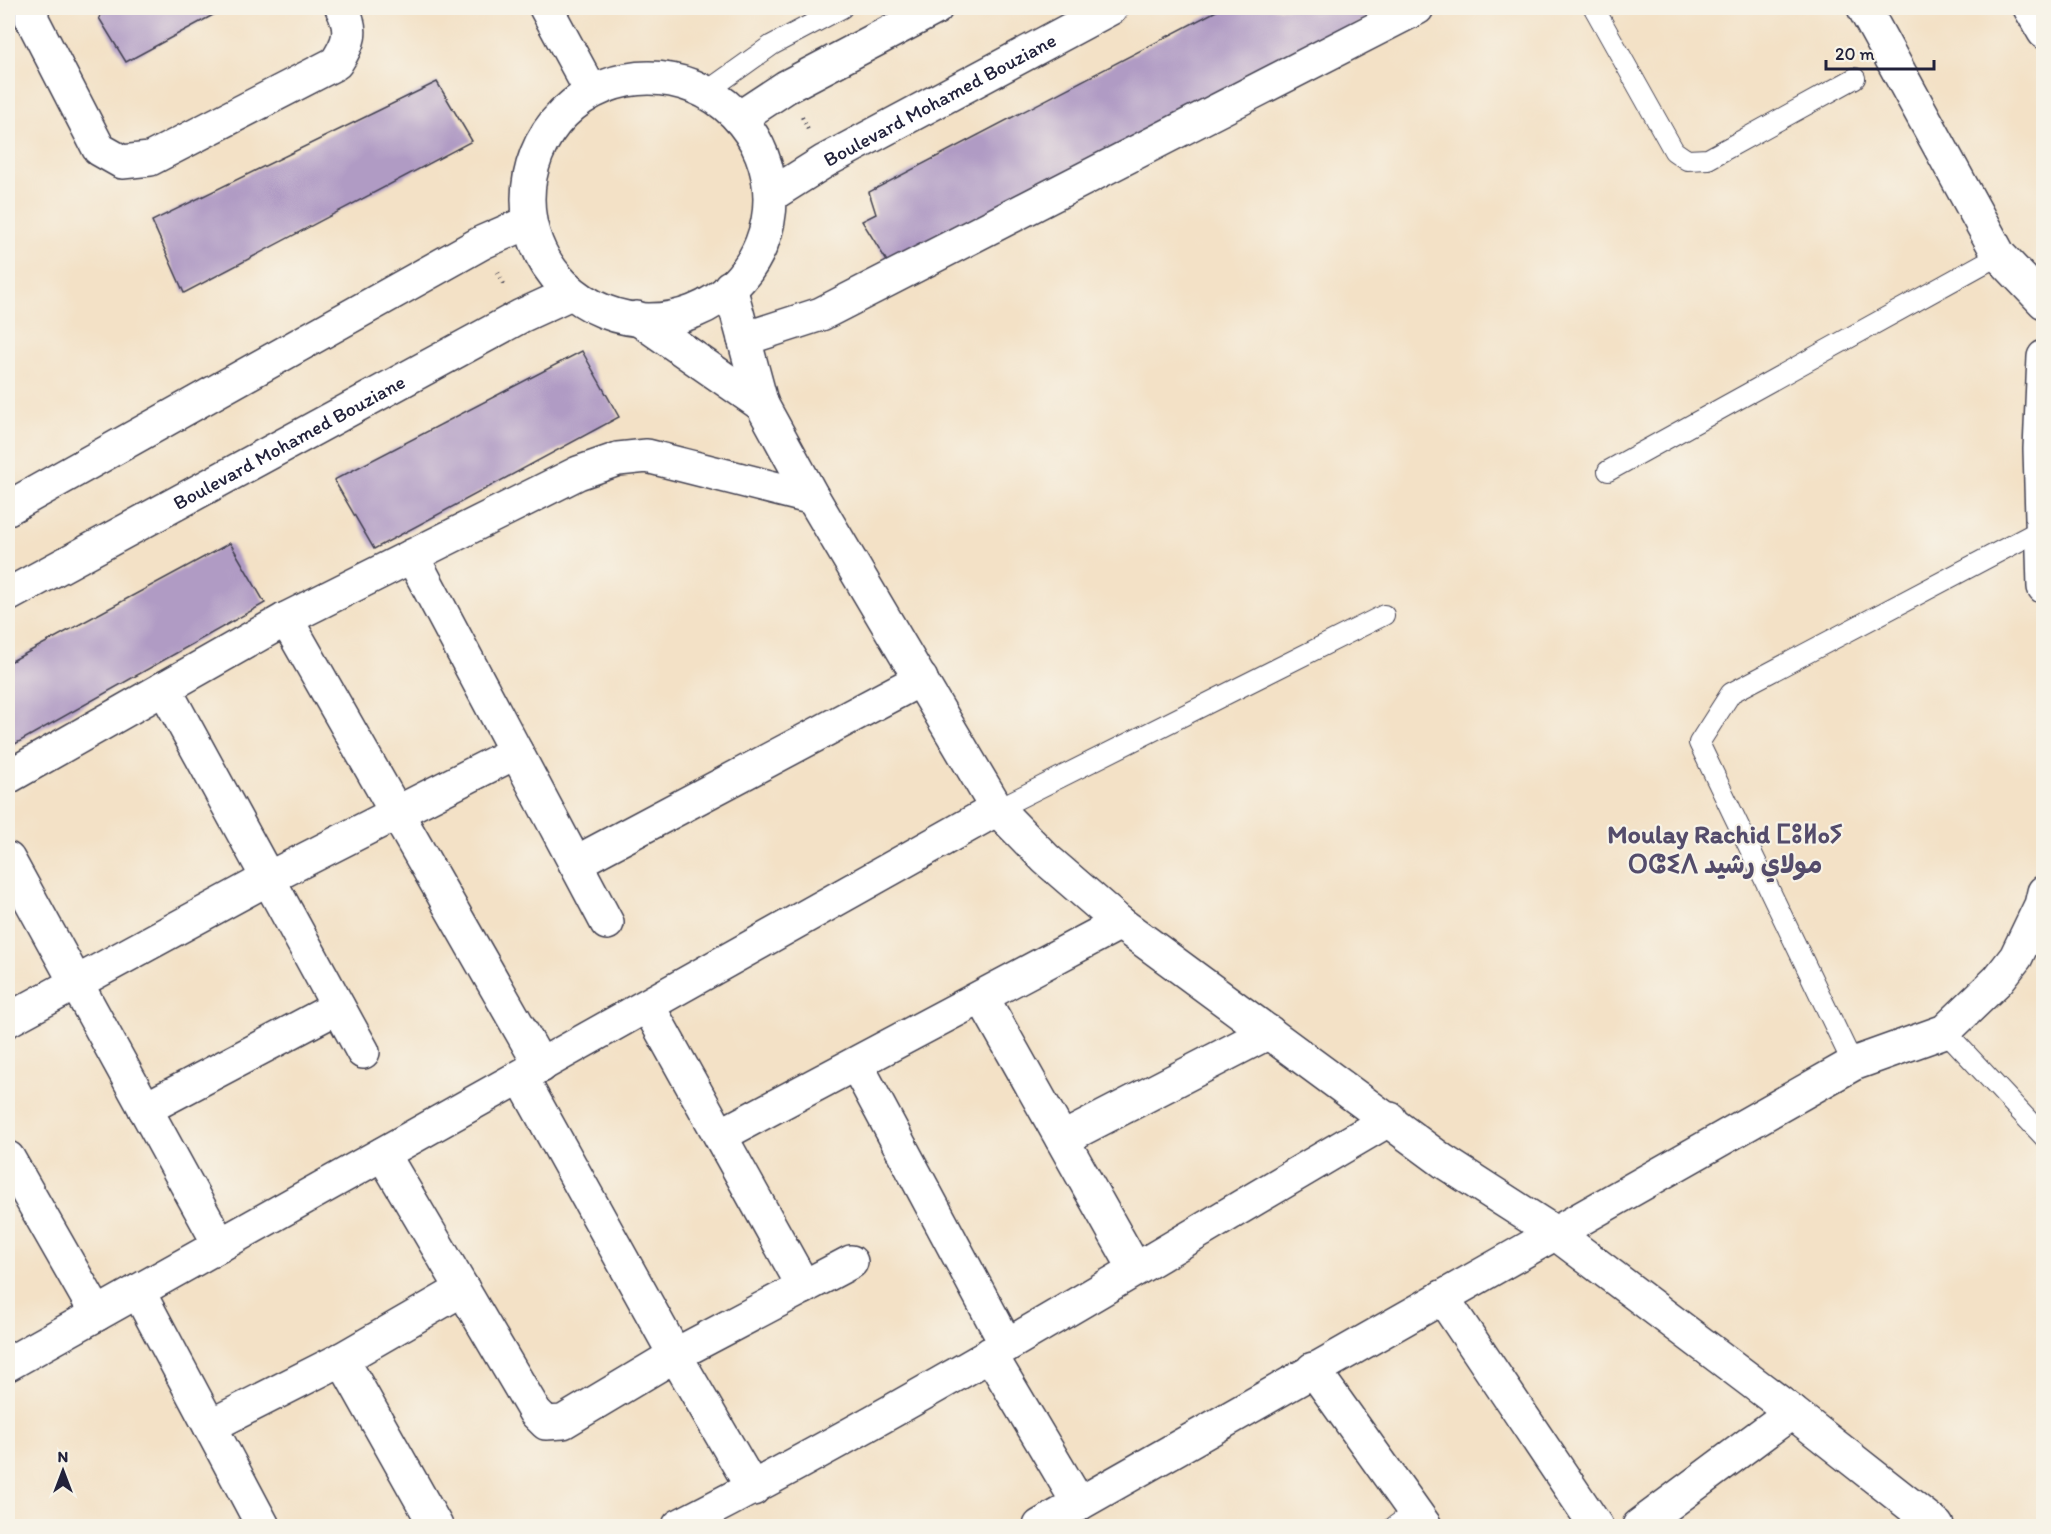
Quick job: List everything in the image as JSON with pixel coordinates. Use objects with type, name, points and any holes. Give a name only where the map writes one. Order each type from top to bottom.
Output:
[{"type":"street","points":[[32,8],[32,19],[99,149],[122,162],[150,159],[336,63],[349,42],[346,16],[342,8]]},
{"type":"street","points":[[546,8],[591,91]]},
{"type":"street","points":[[740,118],[786,87],[936,8]]},
{"type":"street","name":"Boulevard Mohamed Bouziane","points":[[771,195],[825,161],[1111,8]]},
{"type":"street","points":[[744,339],[821,314],[1417,8]]},
{"type":"street","points":[[1864,8],[1999,255],[2043,302]]},
{"type":"street","points":[[2030,8],[2043,32]]},
{"type":"street","points":[[650,78],[706,92],[740,118],[762,154],[771,195],[764,240],[742,277],[710,304],[690,313],[649,321],[607,313],[571,293],[544,261],[529,222],[528,179],[544,137],[571,105],[591,91],[609,84],[650,78]]},
{"type":"street","points":[[8,508],[483,242],[529,222]]},
{"type":"street","points":[[730,287],[762,405],[813,498],[997,809],[1046,859],[1120,923],[1390,1119],[1443,1161],[1555,1233],[1792,1412],[1926,1524]]},
{"type":"street","name":"Boulevard Mohamed Bouziane","points":[[8,595],[521,316],[571,293]]},
{"type":"street","points":[[637,318],[762,405]]},
{"type":"street","points":[[2043,357],[2040,449],[2043,587]]},
{"type":"street","points":[[8,777],[286,619],[578,472],[618,459],[647,456],[813,498]]},
{"type":"street","points":[[412,556],[607,923]]},
{"type":"street","points":[[286,619],[397,815],[531,1071],[675,1355],[753,1488]]},
{"type":"street","points":[[575,863],[921,679]]},
{"type":"street","points":[[164,688],[363,1052]]},
{"type":"street","points":[[8,1020],[267,879],[397,815],[516,752]]},
{"type":"street","points":[[8,1364],[997,809]]},
{"type":"street","points":[[8,859],[220,1245]]},
{"type":"street","points":[[1040,1527],[1313,1369],[1853,1064],[1945,1031],[1998,980],[2030,956],[2043,892]]},
{"type":"street","points":[[721,1136],[1120,923]]},
{"type":"street","points":[[982,997],[1135,1269]]},
{"type":"street","points":[[648,1006],[804,1287]]},
{"type":"street","points":[[145,1109],[338,1007]]},
{"type":"street","points":[[1062,1139],[1269,1032]]},
{"type":"street","points":[[856,1064],[998,1349],[1079,1504]]},
{"type":"street","points":[[679,1527],[753,1488],[998,1349],[1390,1119]]},
{"type":"street","points":[[383,1154],[535,1412],[546,1423],[563,1422],[675,1355],[851,1262]]},
{"type":"street","points":[[10,1169],[97,1314]]},
{"type":"street","points":[[210,1426],[342,1359],[463,1289]]},
{"type":"street","points":[[138,1291],[263,1527]]},
{"type":"street","points":[[1442,1297],[1596,1527]]},
{"type":"street","points":[[342,1359],[436,1527]]},
{"type":"street","points":[[1313,1369],[1411,1522]]},
{"type":"street","points":[[1639,1527],[1792,1412]]},
{"type":"lane","points":[[706,92],[772,45],[842,8]]},
{"type":"lane","points":[[1594,8],[1674,151],[1687,160],[1708,159],[1855,78]]},
{"type":"lane","points":[[1608,471],[1999,255]]},
{"type":"lane","points":[[1853,1064],[1699,743],[1731,693],[2043,530]]},
{"type":"lane","points":[[997,809],[1384,615]]},
{"type":"lane","points":[[1945,1031],[2043,1137]]},
{"type":"path","points":[[786,87],[825,161]]},
{"type":"path","points":[[483,242],[521,316]]},
{"type":"building","points":[[104,8],[226,8],[126,62],[99,18]]},
{"type":"building","points":[[1222,8],[1388,8],[893,271],[862,221],[876,214],[869,192]]},
{"type":"building","points":[[437,82],[472,141],[184,293],[152,221]]},
{"type":"building","points":[[582,351],[619,417],[374,549],[334,480]]},
{"type":"building","points":[[230,543],[265,603],[8,748],[8,663]]},
{"type":"district","name":"Moulay Rachid ⵎⵓⵍⴰⵢ ⵔⵛⵉⴷ مولاي رشيد","points":[[1725,849]]}]
